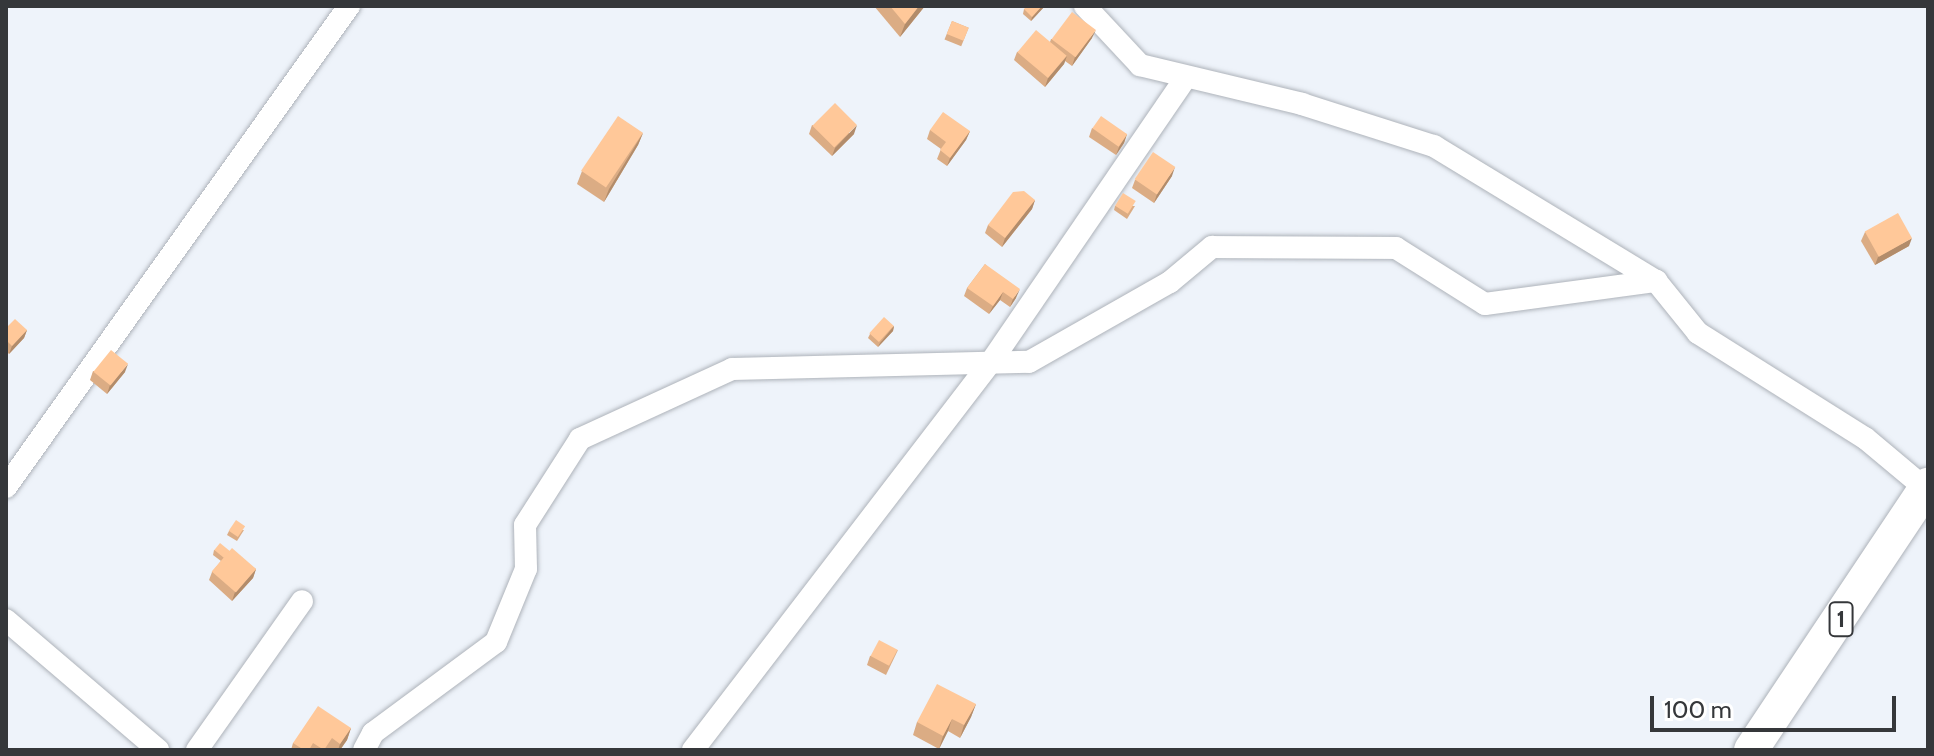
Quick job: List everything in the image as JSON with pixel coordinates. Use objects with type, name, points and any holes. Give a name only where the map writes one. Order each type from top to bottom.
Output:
[{"type":"highway","name":"1","points":[[1751,750],[1927,487]]},
{"type":"street","points":[[6,487],[349,6]]},
{"type":"street","points":[[1085,6],[1140,65],[1434,146],[1656,281],[1698,333],[1865,438],[1927,487]]},
{"type":"street","points":[[693,750],[991,362],[1186,77]]},
{"type":"street","points":[[364,750],[373,733],[496,642],[526,569],[525,525],[580,439],[732,369],[1029,362],[1170,282],[1212,247],[1396,248],[1485,304],[1656,281]]},
{"type":"street","points":[[197,750],[302,601]]},
{"type":"street","points":[[6,620],[158,750]]},
{"type":"building","points":[[890,6],[919,6],[905,24]]},
{"type":"building","points":[[1027,6],[1042,6],[1032,17],[1024,9]]},
{"type":"building","points":[[1072,12],[1096,30],[1075,57],[1052,39]]},
{"type":"building","points":[[952,21],[969,28],[963,41],[947,34]]},
{"type":"building","points":[[1036,30],[1067,56],[1048,78],[1017,52]]},
{"type":"building","points":[[835,103],[857,125],[834,148],[812,126]]},
{"type":"building","points":[[943,112],[970,131],[950,158],[940,150],[946,142],[930,130]]},
{"type":"building","points":[[618,116],[643,133],[606,187],[581,171]]},
{"type":"building","points":[[1101,116],[1127,134],[1119,147],[1092,128]]},
{"type":"building","points":[[1153,152],[1175,167],[1157,194],[1135,179]]},
{"type":"building","points":[[1024,191],[1035,200],[1005,238],[988,225],[1013,192]]},
{"type":"building","points":[[1123,193],[1136,201],[1128,214],[1115,206]]},
{"type":"building","points":[[1898,213],[1912,238],[1879,257],[1865,231]]},
{"type":"building","points":[[985,264],[1020,289],[1013,299],[1003,292],[993,306],[967,288]]},
{"type":"building","points":[[884,317],[894,326],[879,342],[869,333]]},
{"type":"building","points":[[15,319],[27,330],[12,346],[6,340],[6,328]]},
{"type":"building","points":[[111,350],[128,364],[110,386],[93,372]]},
{"type":"building","points":[[236,520],[245,526],[238,537],[229,531]]},
{"type":"building","points":[[220,543],[230,551],[224,558],[214,550]]},
{"type":"building","points":[[232,548],[256,569],[236,592],[212,571]]},
{"type":"building","points":[[879,640],[898,650],[889,666],[871,656]]},
{"type":"building","points":[[937,684],[976,704],[964,725],[952,719],[943,736],[917,722]]},
{"type":"building","points":[[318,706],[351,728],[340,744],[332,738],[324,750],[313,743],[309,750],[304,750],[293,743]]}]
